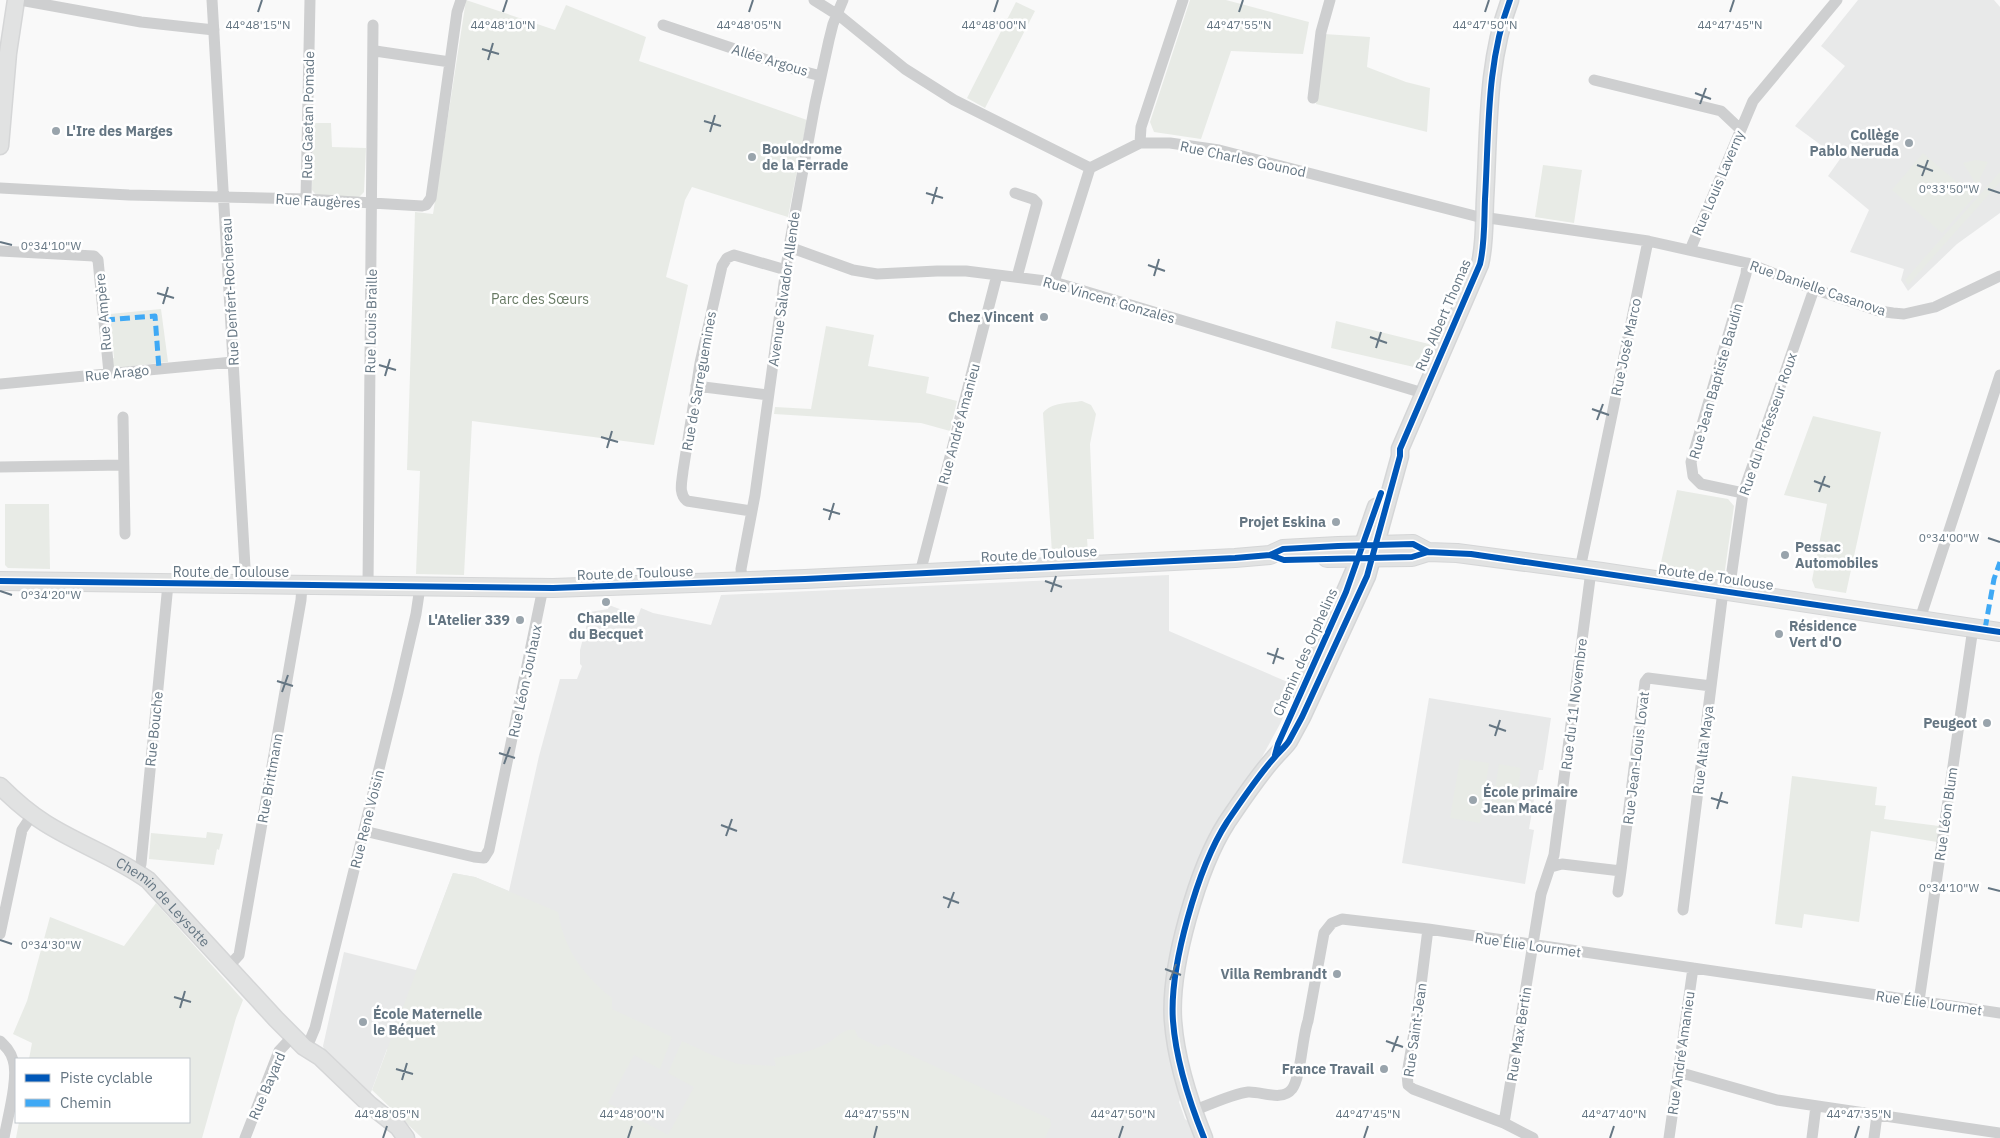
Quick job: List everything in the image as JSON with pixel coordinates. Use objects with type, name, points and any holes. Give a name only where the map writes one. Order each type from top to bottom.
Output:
[{"type":"main road","name":"Route de Toulouse","points":[[0,581],[543,588],[920,573],[1270,555],[1283,549],[1368,551],[1413,544],[1428,552],[1471,554],[2000,632]]},
{"type":"street","points":[[0,146],[8,53],[16,0]]},
{"type":"street","points":[[20,0],[140,22],[214,30]]},
{"type":"street","name":"Rue Denfert-Rochereau","points":[[212,0],[246,584]]},
{"type":"street","name":"Rue Gaetan Pomade","points":[[306,199],[310,0]]},
{"type":"street","name":"Rue Faugères","points":[[0,188],[129,195],[306,199],[422,206],[429,202],[457,12],[461,0]]},
{"type":"street","points":[[814,0],[837,14],[906,69],[954,100],[1064,157],[1090,168],[1054,282]]},
{"type":"street","name":"Avenue Salvador Allende","points":[[742,581],[741,569],[789,247],[829,40],[837,14],[844,0]]},
{"type":"street","points":[[1313,98],[1321,32],[1330,0]]},
{"type":"street","name":"Rue Albert Thomas","points":[[1368,551],[1386,502],[1400,456],[1400,449],[1480,264],[1489,103],[1500,34],[1510,0]]},
{"type":"street","name":"Rue Louis Laverny","points":[[1484,218],[1648,241],[1690,250],[1740,129],[1754,101],[1837,0]]},
{"type":"street","points":[[1140,143],[1142,127],[1179,1]]},
{"type":"street","name":"Allée Argous","points":[[662,24],[794,69],[821,76]]},
{"type":"street","name":"Rue Louis Braille","points":[[368,586],[373,25]]},
{"type":"street","points":[[373,55],[376,51],[450,62]]},
{"type":"street","points":[[1594,80],[1721,111],[1740,129]]},
{"type":"street","name":"Rue Charles Gounod","points":[[1090,168],[1140,143],[1170,143],[1253,158],[1484,218]]},
{"type":"street","points":[[1015,193],[1033,199],[1037,203],[1017,277]]},
{"type":"street","name":"Rue José Marco","points":[[1585,570],[1648,241]]},
{"type":"street","name":"Rue Vincent Gonzales","points":[[789,247],[853,270],[877,274],[952,270],[1054,282],[1424,393]]},
{"type":"street","name":"Rue Danielle Casanova","points":[[1690,250],[1747,263],[1814,289],[1879,311],[1904,314],[1935,306],[2000,276]]},
{"type":"street","name":"Rue Ampère","points":[[0,251],[94,256],[98,260],[101,272],[109,373]]},
{"type":"street","name":"Rue de Sarreguemines","points":[[751,511],[691,502],[684,498],[681,493],[696,386],[722,266],[727,258],[734,255],[786,270]]},
{"type":"street","name":"Rue Jean Baptiste Baudin","points":[[1743,493],[1701,484],[1693,476],[1691,462],[1746,274],[1747,263]]},
{"type":"street","name":"Rue André Amanieu","points":[[920,573],[997,275]]},
{"type":"street","name":"Rue du Professeur Roux","points":[[1726,591],[1743,493],[1814,289]]},
{"type":"street","name":"Rue Arago","points":[[0,384],[233,362]]},
{"type":"street","points":[[1920,619],[2000,375]]},
{"type":"street","points":[[696,386],[768,395]]},
{"type":"street","points":[[123,417],[122,465],[125,534]]},
{"type":"street","points":[[0,467],[122,465]]},
{"type":"street","name":"Chemin des Orphelins","points":[[1204,1138],[1193,1112],[1180,1066],[1173,1020],[1176,971],[1188,919],[1204,868],[1226,824],[1274,757],[1278,744],[1346,592],[1368,551]]},
{"type":"street","name":"Rue du 11 Novembre","points":[[1532,946],[1541,894],[1551,867],[1557,837],[1585,570]]},
{"type":"street","name":"Rue Bouche","points":[[137,873],[141,864],[168,584]]},
{"type":"street","name":"Rue Brittmann","points":[[228,967],[239,955],[301,600],[302,585]]},
{"type":"street","name":"Rue Rene Voisin","points":[[299,1041],[310,1040],[315,1030],[416,614],[420,587]]},
{"type":"street","name":"Rue Léon Jouhaux","points":[[364,832],[484,858],[489,850],[543,588]]},
{"type":"street","name":"Rue Alta Maya","points":[[1683,910],[1711,686],[1726,591]]},
{"type":"street","name":"Rue Léon Blum","points":[[1919,1001],[1973,628]]},
{"type":"street","name":"Rue Jean-Louis Lovat","points":[[1618,892],[1645,682],[1648,678],[1711,686]]},
{"type":"street","name":"Chemin de Leysotte","points":[[0,786],[32,815],[137,873],[166,898],[228,967],[299,1041],[314,1063],[364,1112],[405,1138]]},
{"type":"street","points":[[0,934],[22,830],[32,815]]},
{"type":"street","points":[[1551,867],[1562,864],[1621,871]]},
{"type":"street","name":"Rue Élie Lourmet","points":[[1193,1112],[1245,1092],[1275,1096],[1287,1093],[1292,1089],[1308,1021],[1324,933],[1332,923],[1342,919],[1428,929],[1532,946],[2000,1013]]},
{"type":"street","name":"Rue Saint-Jean","points":[[1428,929],[1418,1009],[1407,1074],[1408,1085],[1412,1089],[1502,1122],[1532,1138]]},
{"type":"street","name":"Rue Max Bertin","points":[[1502,1122],[1532,946]]},
{"type":"street","name":"Rue André Amanieu","points":[[1669,1138],[1693,968]]},
{"type":"street","points":[[0,1041],[7,1048],[14,1061],[4,1138]]},
{"type":"street","name":"Rue Bayard","points":[[245,1138],[277,1056],[299,1041]]},
{"type":"street","points":[[1678,1072],[1759,1096],[1999,1132]]},
{"type":"street","points":[[1812,1138],[1816,1106]]},
{"type":"street","points":[[1874,1138],[1877,1115]]},
{"type":"shaded area","name":"Collège Pablo Neruda","points":[[1858,0],[1994,0],[2000,7],[2000,213],[1957,244],[1908,291],[1901,280],[1904,269],[1850,252],[1869,210],[1828,176],[1840,159],[1795,126],[1845,66],[1821,46]]},
{"type":"shaded area","points":[[1169,575],[1169,631],[1297,686],[1175,940],[1166,989],[1166,1007],[1176,1082],[1181,1098],[1179,1102],[1195,1138],[581,1138],[387,1049],[370,1095],[325,1052],[323,1046],[344,952],[416,970],[453,873],[475,877],[509,891],[539,756],[560,679],[577,679],[582,666],[580,664],[580,650],[590,612],[608,609],[609,605],[638,616],[641,608],[653,613],[711,625],[721,595]]},
{"type":"shaded area","name":"École primaire Jean Macé","points":[[1429,698],[1551,718],[1543,770],[1539,770],[1529,829],[1534,830],[1525,884],[1402,863]]},
{"type":"green space","name":"Parc des Sœurs","points":[[466,0],[555,30],[566,5],[646,37],[639,61],[807,120],[788,217],[692,187],[685,200],[666,277],[688,285],[654,445],[472,421],[464,575],[416,574],[420,471],[407,470],[415,212],[433,214]]},
{"type":"green space","points":[[1190,0],[1226,0],[1309,22],[1303,54],[1231,51],[1201,139],[1154,132],[1150,122]]},
{"type":"green space","points":[[1016,2],[1035,11],[985,108],[967,98]]},
{"type":"green space","points":[[1324,34],[1370,37],[1367,67],[1406,82],[1430,88],[1427,132],[1316,104]]},
{"type":"green space","points":[[313,123],[331,123],[332,147],[366,148],[364,192],[358,198],[318,197],[312,190]]},
{"type":"green space","points":[[1923,153],[1974,197],[1942,233],[1892,190]]},
{"type":"green space","points":[[1975,160],[1988,162],[1980,178],[1980,183],[1974,184],[1963,163]]},
{"type":"green space","points":[[1543,165],[1582,170],[1574,223],[1535,217]]},
{"type":"green space","points":[[2000,172],[2000,182],[1908,285],[1905,280]]},
{"type":"green space","points":[[161,309],[168,362],[115,368],[111,359],[114,358],[110,314]]},
{"type":"green space","points":[[1336,321],[1437,346],[1427,370],[1331,348]]},
{"type":"green space","points":[[826,326],[874,335],[868,366],[929,377],[926,393],[957,401],[950,431],[921,423],[774,414],[775,407],[811,409]]},
{"type":"green space","points":[[1082,401],[1091,405],[1096,414],[1090,444],[1094,539],[1087,539],[1088,552],[1052,553],[1043,413],[1046,409],[1056,405]]},
{"type":"green space","points":[[1813,416],[1881,432],[1846,593],[1815,588],[1812,580],[1827,504],[1784,495]]},
{"type":"green space","points":[[1677,490],[1728,499],[1734,506],[1724,577],[1660,567]]},
{"type":"green space","points":[[5,504],[49,504],[50,569],[8,568],[5,565]]},
{"type":"green space","points":[[1460,759],[1489,763],[1480,823],[1450,818]]},
{"type":"green space","points":[[1499,764],[1521,768],[1515,809],[1492,806]]},
{"type":"green space","points":[[1792,776],[1877,787],[1875,805],[1886,806],[1884,819],[1939,826],[1937,842],[1871,831],[1859,922],[1804,914],[1802,928],[1775,924]]},
{"type":"green space","points":[[207,832],[223,834],[219,850],[217,849],[214,865],[149,859],[151,833],[206,838]]},
{"type":"green space","points":[[453,873],[475,877],[558,912],[565,938],[576,960],[592,980],[612,998],[612,1009],[672,1037],[660,1069],[634,1055],[608,1103],[668,1135],[694,1087],[668,1073],[682,1041],[712,1055],[738,1064],[776,1066],[774,1058],[815,1049],[828,1043],[844,1031],[851,1029],[855,1030],[858,1037],[878,1047],[886,1044],[1050,1119],[1051,1125],[1045,1138],[422,1138],[372,1090]]},
{"type":"green space","points":[[156,903],[243,1000],[236,1018],[202,1138],[16,1138],[19,1123],[190,1123],[190,1058],[29,1058],[32,1043],[13,1034],[27,1001],[50,917],[124,946]]},
{"type":"marked path","points":[[105,320],[155,316],[159,369]]},
{"type":"marked path","points":[[1985,629],[1994,579],[2000,562]]},
{"type":"cycle path","points":[[1204,1138],[1184,1081],[1173,1021],[1176,973],[1188,918],[1196,891],[1216,841],[1256,781],[1289,741],[1367,576],[1400,456],[1400,449],[1480,264],[1484,240],[1490,98],[1497,48],[1510,0]]},
{"type":"cycle path","points":[[1275,755],[1278,744],[1346,592],[1381,493]]},
{"type":"cycle path","points":[[0,581],[553,588],[805,579],[1235,558],[1270,555],[1283,549],[1338,546],[1413,544],[1428,552]]},
{"type":"cycle path","points":[[1270,555],[1284,560],[1412,557],[1428,552],[1471,554],[2000,632]]},
{"type":"place","name":"L'Ire des Marges","points":[[56,131]]},
{"type":"place","name":"Collège Pablo Neruda","points":[[1909,143]]},
{"type":"place","name":"Boulodrome de la Ferrade","points":[[752,157]]},
{"type":"place","name":"Chez Vincent","points":[[1044,317]]},
{"type":"place","name":"Projet Eskina","points":[[1336,522]]},
{"type":"place","name":"Pessac Automobiles","points":[[1785,555]]},
{"type":"place","name":"Chapelle du Becquet","points":[[606,602]]},
{"type":"place","name":"L'Atelier 339","points":[[520,620]]},
{"type":"place","name":"Résidence Vert d'O","points":[[1779,634]]},
{"type":"place","name":"Peugeot","points":[[1987,723]]},
{"type":"place","name":"École primaire Jean Macé","points":[[1473,800]]},
{"type":"place","name":"Villa Rembrandt","points":[[1337,974]]},
{"type":"place","name":"École Maternelle le Béquet","points":[[363,1022]]},
{"type":"place","name":"France Travail","points":[[1384,1069]]}]
